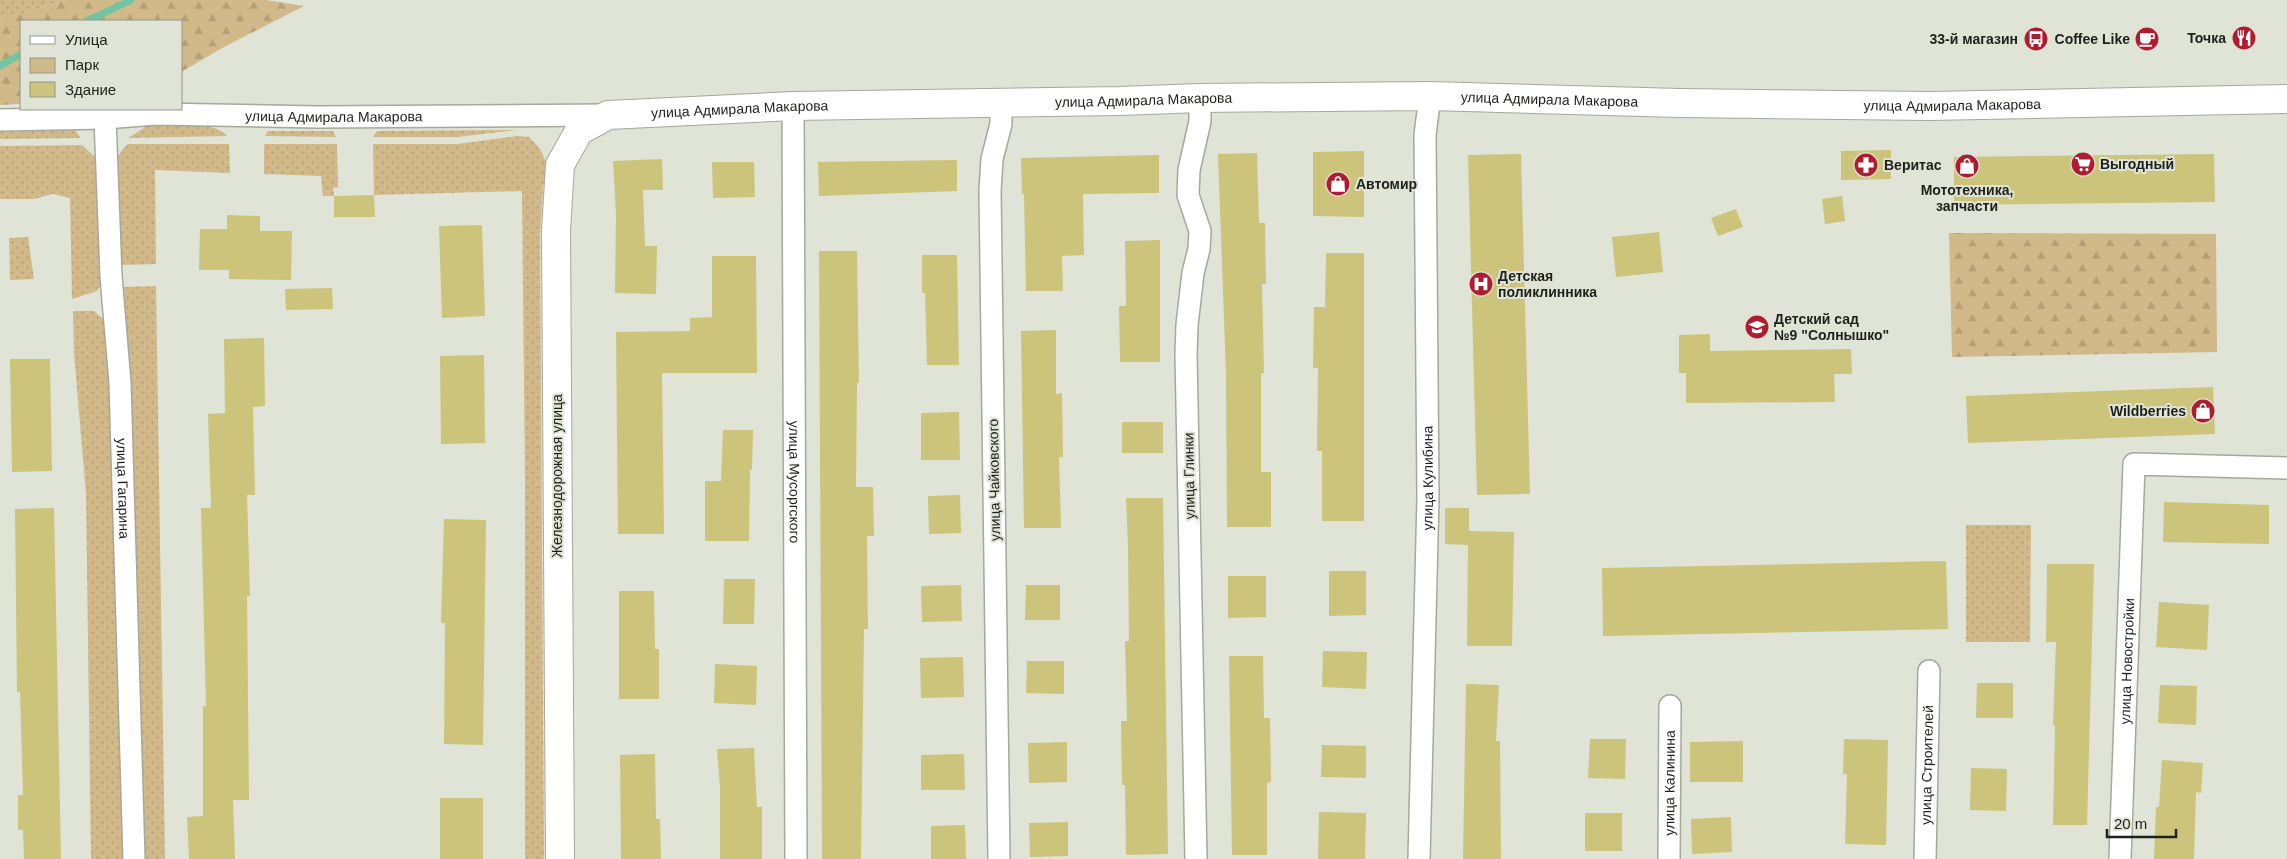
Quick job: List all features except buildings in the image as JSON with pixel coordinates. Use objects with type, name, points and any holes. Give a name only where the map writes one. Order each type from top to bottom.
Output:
[{"type":"street","name":"улица Адмирала Макарова","points":[[0,120],[104,118],[156,114],[318,117],[608,115],[793,106],[1120,102],[1200,98],[1430,96],[1915,106],[2287,99]]},
{"type":"street","name":"улица Кулибина","points":[[1419,859],[1428,497],[1424,135],[1430,96]]},
{"type":"street","name":"улица Глинки","points":[[1196,859],[1186,354],[1190,299],[1199,249],[1200,231],[1188,195],[1189,170],[1200,121],[1200,98]]},
{"type":"street","name":"улица Чайковского","points":[[999,859],[990,191],[992,159],[1001,124],[1001,103]]},
{"type":"street","name":"улица Мусоргского","points":[[793,106],[796,859]]},
{"type":"street","name":"Железнодорожная улица","points":[[560,859],[556,231],[560,165],[579,131],[608,115]]},
{"type":"street","name":"улица Гагарина","points":[[104,118],[111,276],[120,383],[134,859]]},
{"type":"street","name":"улица Новостройки","points":[[2120,859],[2134,464],[2287,468]]},
{"type":"street","name":"улица Строителей","points":[[1925,859],[1929,671]]},
{"type":"street","name":"улица Калинина","points":[[1669,859],[1670,706]]},
{"type":"green space","points":[[0,0],[65,0],[0,20]]},
{"type":"green space","points":[[65,0],[266,0],[304,6],[224,47],[182,71],[182,20],[20,20],[20,104],[0,105],[0,20]]},
{"type":"green space","points":[[150,124],[202,125],[212,127],[227,136],[128,138]]},
{"type":"green space","points":[[75,130],[81,138],[0,139],[0,132]]},
{"type":"green space","points":[[517,130],[458,137],[373,137],[377,131]]},
{"type":"green space","points":[[268,131],[333,131],[336,137],[265,136]]},
{"type":"green space","points":[[518,136],[529,137],[540,149],[547,164],[543,187],[540,236],[544,859],[525,859],[525,481],[522,191],[374,195],[373,144],[458,144]]},
{"type":"green space","points":[[128,144],[229,144],[230,173],[155,170],[156,264],[122,265],[116,159]]},
{"type":"green space","points":[[264,144],[337,144],[338,187],[333,188],[334,196],[323,196],[321,176],[264,174]]},
{"type":"green space","points":[[82,145],[95,157],[101,284],[97,291],[72,299],[70,198],[53,194],[34,199],[0,199],[0,146]]},
{"type":"green space","points":[[1949,233],[2216,234],[2217,352],[1952,357]]},
{"type":"green space","points":[[28,237],[34,279],[10,280],[9,238]]},
{"type":"green space","points":[[156,286],[165,859],[143,859],[130,379],[123,287]]},
{"type":"green space","points":[[73,311],[94,311],[104,320],[109,381],[124,859],[91,859],[86,494],[74,353]]},
{"type":"green space","points":[[1966,525],[2031,525],[2030,642],[1966,642]]},
{"type":"waterway","points":[[89,20],[131,0]]},
{"type":"waterway","points":[[0,66],[20,55]]},
{"type":"place","name":"Точка","points":[[2244,38]]},
{"type":"place","name":"33-й магазин","points":[[2036,39]]},
{"type":"place","name":"Coffee Like","points":[[2147,39]]},
{"type":"place","name":"Выгодный","points":[[2083,164]]},
{"type":"place","name":"Веритас","points":[[1866,165]]},
{"type":"place","name":"Мототехника, запчасти","points":[[1967,166]]},
{"type":"place","name":"Автомир","points":[[1338,184]]},
{"type":"place","name":"Детская поликлинника","points":[[1481,284]]},
{"type":"place","name":"Детский сад №9 \"Солнышко\"","points":[[1757,327]]},
{"type":"place","name":"Wildberries","points":[[2203,411]]}]
